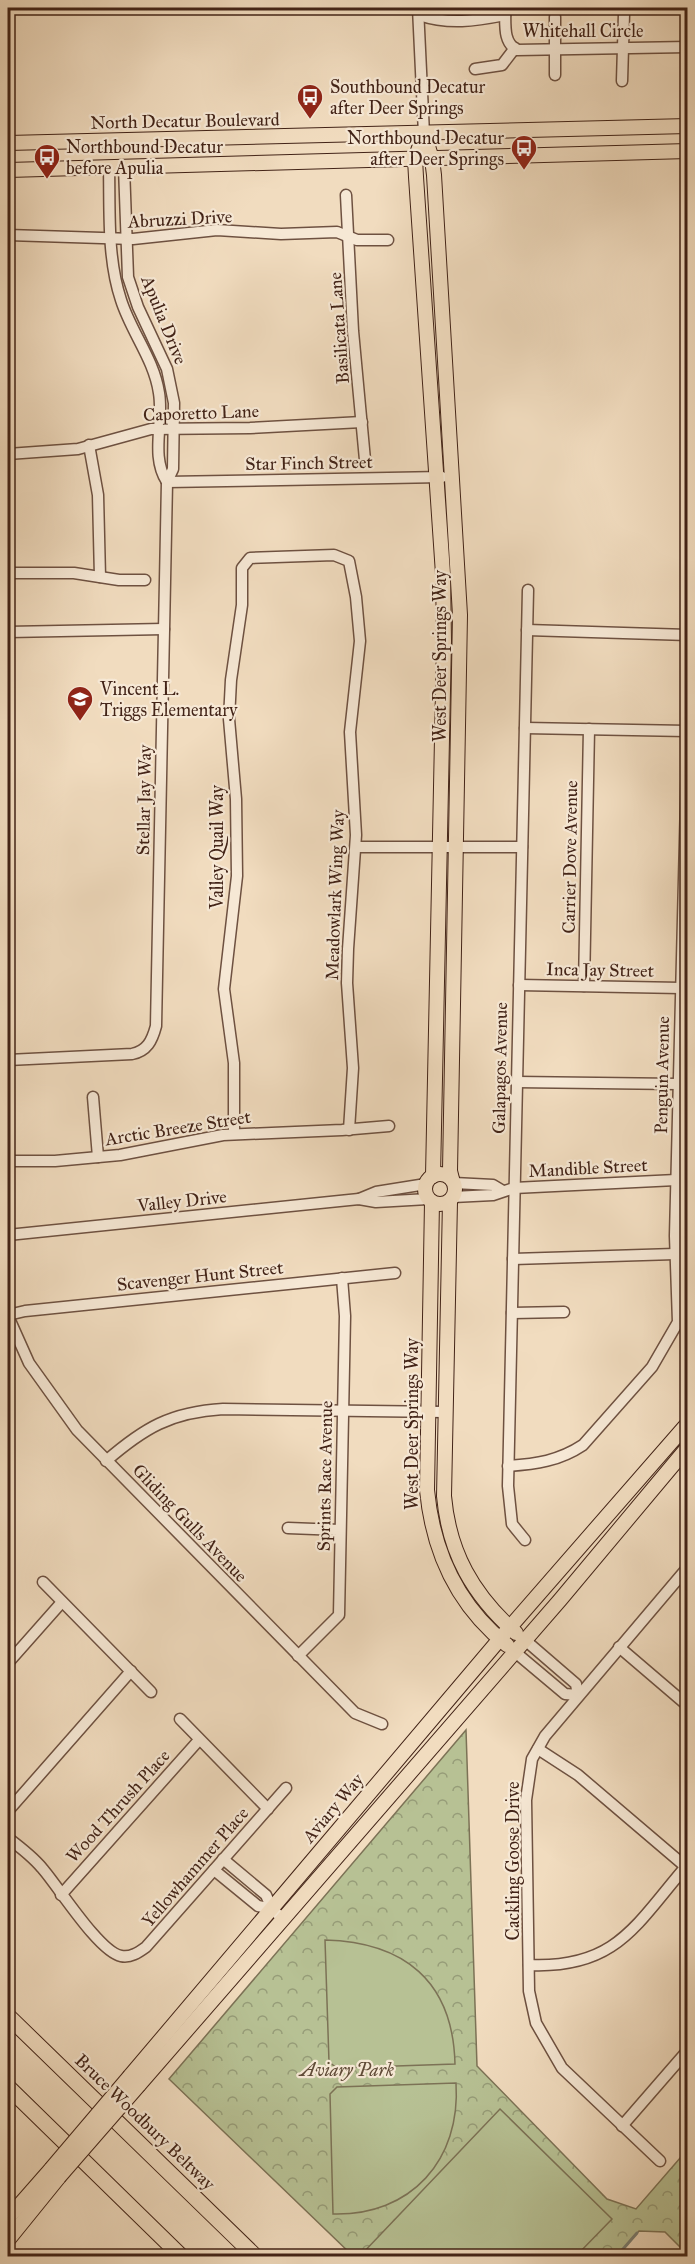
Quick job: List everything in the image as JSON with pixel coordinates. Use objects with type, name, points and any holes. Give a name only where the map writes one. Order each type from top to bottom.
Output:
[{"type":"highway","name":"Bruce Woodbury Beltway","points":[[8,2016],[255,2256]]},
{"type":"highway","points":[[8,2087],[181,2256]]},
{"type":"main road","name":"North Decatur Boulevard","points":[[8,143],[687,126]]},
{"type":"main road","name":"West Deer Springs Way","points":[[424,134],[432,159],[460,615],[430,1180],[427,1491],[433,1534],[445,1569],[457,1591],[484,1625],[515,1652]]},
{"type":"main road","name":"West Deer Springs Way","points":[[424,134],[415,159],[437,477],[444,618],[448,846],[452,1190],[444,1496],[446,1521],[453,1545],[475,1590],[525,1640]]},
{"type":"main road","points":[[8,170],[687,151]]},
{"type":"main road","points":[[430,1180],[443,1174],[452,1190],[442,1204],[430,1200]]},
{"type":"main road","name":"Aviary Way","points":[[135,2080],[272,1909],[510,1627],[687,1423]]},
{"type":"main road","name":"Aviary Way","points":[[8,2218],[55,2173],[135,2080],[283,1919],[515,1652],[687,1447]]},
{"type":"main road","name":"Aviary Way","points":[[8,2240],[55,2173]]},
{"type":"street","name":"Whitehall Circle","points":[[419,11],[438,21],[462,22],[505,11],[507,37],[515,48],[555,50],[687,47]]},
{"type":"street","name":"West Deer Springs Way","points":[[419,11],[424,134]]},
{"type":"street","points":[[622,81],[624,14]]},
{"type":"street","points":[[555,17],[555,75]]},
{"type":"street","points":[[475,69],[502,65],[515,48]]},
{"type":"street","name":"Apulia Drive","points":[[124,167],[125,262],[132,292],[167,369],[174,403],[173,469],[167,482]]},
{"type":"street","name":"Apulia Drive","points":[[109,168],[113,267],[121,301],[154,369],[159,393],[159,470],[167,482]]},
{"type":"street","name":"Basilicata Lane","points":[[346,195],[364,460]]},
{"type":"street","name":"Abruzzi Drive","points":[[8,235],[124,239],[217,230],[281,234],[337,232],[349,238],[388,240]]},
{"type":"street","name":"Caporetto Lane","points":[[8,454],[78,449],[137,431],[160,428],[250,428],[362,422]]},
{"type":"street","points":[[89,445],[98,495],[100,577]]},
{"type":"street","name":"Star Finch Street","points":[[167,482],[452,477]]},
{"type":"street","name":"Stellar Jay Way","points":[[8,1060],[132,1054],[141,1052],[149,1045],[153,1037],[157,1015],[167,482]]},
{"type":"street","name":"Meadowlark Wing Way","points":[[245,561],[257,557],[334,555],[345,557],[349,561],[356,597],[360,641],[350,732],[356,847],[347,983],[353,1068],[349,1130]]},
{"type":"street","name":"Valley Quail Way","points":[[234,1134],[234,1063],[224,989],[237,876],[236,799],[229,718],[245,561]]},
{"type":"street","points":[[8,573],[50,572],[145,580]]},
{"type":"street","name":"Galapagos Avenue","points":[[525,1540],[512,1524],[508,1466],[513,1259],[508,1190],[516,1082],[528,590]]},
{"type":"street","points":[[8,632],[164,629]]},
{"type":"street","points":[[527,630],[687,635]]},
{"type":"street","name":"Penguin Avenue","points":[[508,1466],[545,1463],[571,1453],[583,1445],[652,1367],[678,1322],[675,1254],[676,1180],[687,720]]},
{"type":"street","points":[[525,728],[687,730]]},
{"type":"street","name":"Carrier Dove Avenue","points":[[584,986],[589,729]]},
{"type":"street","points":[[356,847],[522,847]]},
{"type":"street","name":"Inca Jay Street","points":[[519,985],[681,988]]},
{"type":"street","points":[[516,1082],[678,1084]]},
{"type":"street","points":[[93,1097],[98,1157]]},
{"type":"street","name":"Arctic Breeze Street","points":[[8,1161],[98,1157],[234,1134],[349,1130],[389,1126]]},
{"type":"street","name":"Valley Drive","points":[[359,1199],[376,1192],[414,1188],[430,1180]]},
{"type":"street","name":"Mandible Street","points":[[452,1190],[494,1195],[508,1190],[676,1180]]},
{"type":"street","name":"Valley Drive","points":[[8,1235],[359,1199],[376,1202],[430,1200]]},
{"type":"street","points":[[513,1259],[675,1254]]},
{"type":"street","name":"Scavenger Hunt Street","points":[[8,1315],[25,1311],[395,1273]]},
{"type":"street","name":"Sprints Race Avenue","points":[[298,1656],[339,1615],[345,1316],[342,1278]]},
{"type":"street","points":[[512,1313],[564,1312]]},
{"type":"street","name":"Gliding Gulls Avenue","points":[[8,1315],[42,1383],[77,1430],[355,1713],[382,1724]]},
{"type":"street","points":[[106,1461],[146,1429],[193,1412],[223,1409],[445,1412]]},
{"type":"street","points":[[288,1528],[340,1530]]},
{"type":"street","name":"Cackling Goose Drive","points":[[660,2161],[562,2068],[543,2039],[531,2005],[526,1800],[532,1759],[555,1722],[687,1567]]},
{"type":"street","points":[[43,1582],[151,1692]]},
{"type":"street","points":[[8,1663],[62,1602]]},
{"type":"street","points":[[515,1652],[565,1694],[578,1695],[576,1683],[525,1640]]},
{"type":"street","points":[[619,1647],[687,1706]]},
{"type":"street","points":[[8,1810],[131,1671]]},
{"type":"street","points":[[180,1719],[268,1809]]},
{"type":"street","name":"Wood Thrush Place","points":[[61,1895],[199,1740]]},
{"type":"street","points":[[529,1965],[552,1966],[585,1961],[613,1947],[686,1865],[578,1775],[538,1749]]},
{"type":"street","name":"Yellowhammer Place","points":[[61,1895],[85,1924],[116,1955],[130,1956],[146,1947],[286,1788]]},
{"type":"street","points":[[8,1838],[32,1857],[61,1895]]},
{"type":"street","points":[[223,1859],[266,1895],[272,1909],[283,1919]]},
{"type":"street","points":[[214,1870],[258,1906],[272,1909]]},
{"type":"street","points":[[622,2126],[687,2050]]},
{"type":"green space","name":"Aviary Park","points":[[466,1730],[477,2066],[607,2199],[636,2209],[687,2150],[687,2254],[665,2232],[639,2231],[617,2256],[353,2256],[169,2079]]},
{"type":"green space","points":[[325,1940],[353,1942],[378,1949],[400,1958],[419,1972],[434,1989],[445,2010],[452,2035],[455,2064],[337,2068],[329,2062]]},
{"type":"green space","points":[[456,2083],[455,2111],[450,2136],[440,2159],[426,2178],[408,2194],[386,2205],[361,2212],[333,2214],[330,2094],[337,2087]]},
{"type":"green space","points":[[500,2109],[612,2219],[576,2256],[360,2256]]},
{"type":"waterway","points":[[617,2256],[637,2233]]},
{"type":"place","name":"Southbound Decatur after Deer Springs","points":[[310,120]]},
{"type":"place","name":"Northbound Decatur after Deer Springs","points":[[524,171]]},
{"type":"place","name":"Northbound Decatur before Apulia","points":[[47,180]]},
{"type":"place","name":"Vincent L. Triggs Elementary","points":[[80,722]]}]
